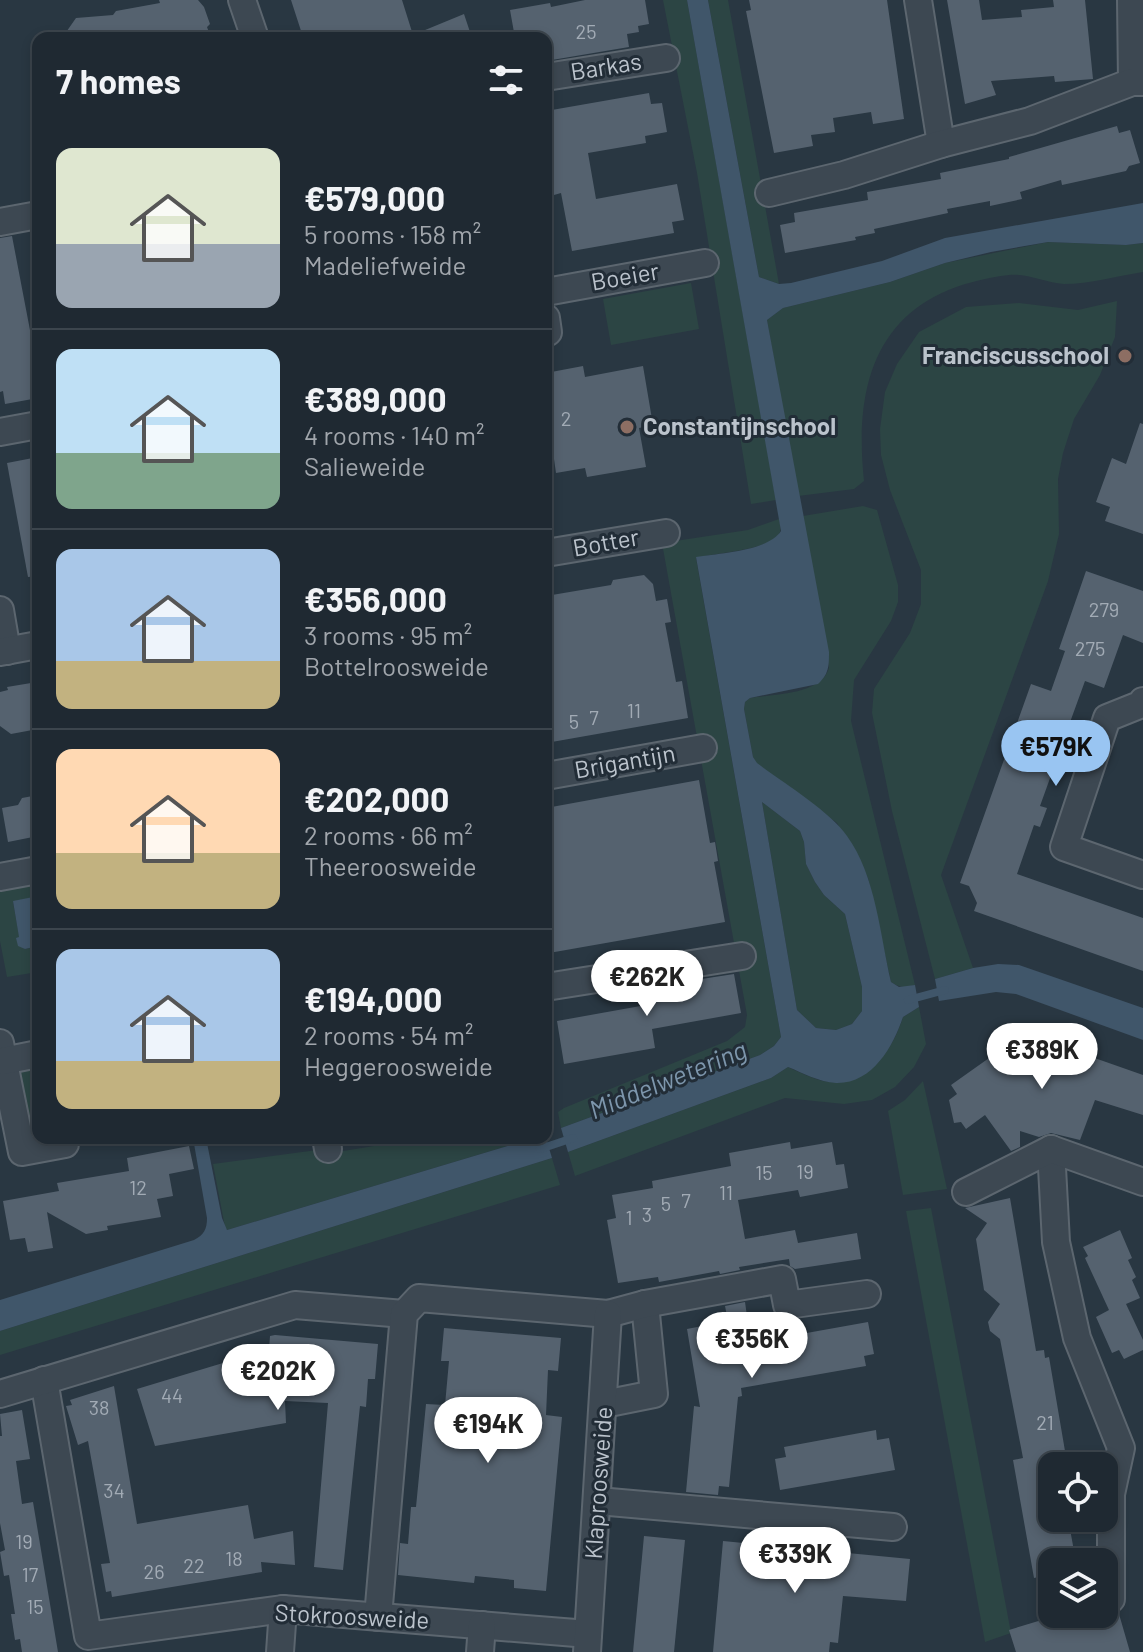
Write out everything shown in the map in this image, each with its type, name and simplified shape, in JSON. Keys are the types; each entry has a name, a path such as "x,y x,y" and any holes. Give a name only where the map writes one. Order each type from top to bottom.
{"street":[{"path":"242,0 253,32"},
{"path":"918,0 941,144"},
{"path":"769,193 844,175 941,144 1030,121 1137,82 1131,0"},
{"name":"Barkas","path":"552,76 666,58"},
{"path":"0,222 32,216"},
{"name":"Boeier","path":"552,291 705,263"},
{"path":"0,432 32,426"},
{"name":"Botter","path":"552,552 666,533"},
{"path":"0,610 4,652 32,646"},
{"path":"1143,701 1107,718 1064,847 1143,875"},
{"name":"Brigantijn","path":"552,775 703,748"},
{"path":"0,877 32,871"},
{"path":"552,986 742,956"},
{"path":"32,1054 2,1052 22,1152 65,1144"},
{"path":"966,1192 1051,1149 1143,1182"},
{"path":"1051,1149 1056,1242 1077,1338 1132,1448 1111,1494 1111,1548"},
{"path":"378,1617 404,1314 419,1298 608,1314 645,1304 782,1279 787,1305 867,1294"},
{"path":"604,1404 654,1394 645,1304"},
{"path":"0,1394 295,1305 404,1314"},
{"name":"Klaproosweide","path":"588,1643 608,1314"},
{"name":"Stokroosweide","path":"44,1380 88,1636 283,1609 482,1625 588,1643"},
{"path":"598,1501 893,1527"},
{"path":"280,1652 283,1609"},
{"path":"480,1652 482,1625"}],"green space":[{"path":"663,0 687,0 776,500 751,504 697,173"},
{"path":"708,0 728,0 779,284 759,277"},
{"path":"1048,242 1143,243 1143,272 1064,284 1009,275 967,283 933,297 906,317 886,341 872,370 864,403 864,481 854,489 798,496 767,320 783,308 890,282 945,263"},
{"path":"691,283 699,329 611,345 603,299"},
{"path":"1117,301 1115,337 1100,375 1074,419 1063,453 1058,479 1059,534 1048,581 941,875 973,968 935,979 892,811 872,713 874,689 910,633 921,604 921,570 890,490 881,455 880,429 885,392 897,364 919,332 966,307 1019,303 1078,310"},
{"path":"863,506 877,510 898,585 898,602 891,621 854,680 851,721 915,985 905,987 891,982 868,878 837,823 756,763 744,709 745,702 750,698 796,692 817,684 824,677 829,668 803,516"},
{"path":"779,519 780,532 767,543 696,558 781,1037 760,1055 561,1128 558,1112 564,1108 727,1041 745,1027 747,1015 662,543 748,530"},
{"path":"762,802 800,831 806,864 815,882 845,914 862,987 862,1011 852,1024 836,1030 816,1028 797,1010"},
{"path":"32,881 32,897 13,902 21,946 25,949 32,947 32,973 7,977 0,941 0,887"},
{"path":"919,1007 926,1044 914,1067 895,1087 872,1100 844,1104 785,1098 575,1176 568,1152 771,1078 788,1067 823,1081 852,1080 875,1066 892,1043 903,1017"},
{"path":"32,1067 32,1130 27,1127 16,1068"},
{"path":"923,1081 947,1189 903,1195 888,1111 905,1100"},
{"path":"387,1144 514,1144 227,1230 213,1164 317,1150 318,1155"},
{"path":"552,1158 560,1185 0,1355 0,1331"},
{"path":"931,1208 1011,1633 985,1642 906,1211"}],"water":[{"path":"687,0 708,0 759,277 779,284 791,283 882,261 945,238 1143,203 1143,243 1048,242 991,252 945,263 890,282 783,308 767,320 829,657 826,673 818,684 750,698 745,702 753,757 818,807 847,836 871,887 891,982 899,987 915,985 919,1007 903,1017 879,1062 849,1082 830,1082 788,1067 771,1078 568,1152 561,1128 760,1055 781,1037 696,557 755,547 775,538 781,531","holes":["762,802 800,831 806,864 815,882 845,914 862,987 862,1011 852,1024 836,1030 816,1028 797,1010"]},
{"path":"32,897 32,947 18,946 13,901"},
{"path":"998,964 1019,965 1143,1008 1143,1040 1016,994 996,992 939,1001 935,979"},
{"path":"194,1144 207,1144 227,1230 514,1144 548,1144 552,1158 0,1331 0,1300 194,1240 203,1234 207,1218"}],"building":[{"path":"159,0 198,0 210,24 207,27 209,32 66,32 76,18 113,15 116,11 160,3"},
{"path":"291,0 402,0 412,32 323,30 301,32"},
{"path":"585,0 645,0 649,24 638,26 639,32 627,34 629,47 552,60 552,32 514,32 510,10 550,3 551,7"},
{"path":"749,0 887,0 904,119 873,124 871,112 833,118 835,132 811,135 813,146 774,153 746,11 751,10"},
{"path":"947,0 979,0 982,20 1022,17 1021,10 1054,7 1053,0 1085,0 1093,79 1055,82 1054,76 991,81 996,95 965,104"},
{"path":"464,14 470,32 420,32"},
{"path":"649,93 651,104 662,103 667,132 645,136 646,143 588,153 596,199 677,184 684,220 672,222 674,233 572,251 561,193 554,195 552,183 552,110"},
{"path":"1117,126 1119,133 1130,130 1140,163 1129,166 1126,171 1062,185 1061,180 1020,192 1022,199 990,206 990,201 947,209 948,213 874,229 875,233 855,237 856,240 785,253 780,225 795,222 794,213 868,200 867,192 941,179 940,173 1009,159"},
{"path":"12,236 32,341 32,399 5,404 3,391 0,392 0,238"},
{"path":"583,366 585,377 643,366 653,425 639,428 646,467 587,477 585,468 556,473 552,460 552,372"},
{"path":"1140,423 1143,424 1143,534 1105,521 1110,507 1096,502 1112,458 1126,464"},
{"path":"32,458 32,577 28,577 7,463"},
{"path":"1086,571 1143,591 1143,643 1123,635 1104,688 1085,681 1069,725 1075,727 1068,746 1062,745 1040,806 1047,808 1040,827 1034,825 1017,874 1143,918 1143,971 974,911 977,903 969,886 960,883 1031,684 1051,691 1065,651 1059,649"},
{"path":"644,575 653,584 656,601 667,599 671,622 665,623 676,682 682,681 688,718 552,742 552,595 611,585 613,580"},
{"path":"31,683 32,730 11,734 0,726 0,692 8,690 7,687"},
{"path":"699,780 710,843 715,842 718,861 714,862 725,922 552,952 552,807"},
{"path":"32,796 32,837 8,842 2,808 18,805 22,798"},
{"path":"734,974 741,1013 652,1029 655,1048 564,1064 557,1021 646,1005 643,988"},
{"path":"1032,1036 1143,1075 1143,1115 1095,1100 1080,1140 1051,1133 1039,1137 1020,1131 1020,1147 1011,1151 985,1115 966,1129 961,1122 954,1123 949,1100 957,1094 951,1085 1006,1046 1010,1053"},
{"path":"790,1142 791,1149 832,1142 836,1165 844,1164 848,1188 800,1197 798,1190 738,1200 745,1239 795,1230 798,1243 857,1233 861,1259 795,1269 790,1266 789,1259 739,1267 740,1270 720,1274 719,1271 659,1282 658,1277 618,1283 607,1220 616,1218 612,1195 653,1188 652,1181 731,1166 729,1153"},
{"path":"189,1146 194,1169 169,1174 173,1196 157,1199 161,1217 107,1226 108,1230 86,1234 47,1212 53,1248 28,1252 25,1238 10,1240 3,1201 59,1191 57,1183 129,1171 127,1158"},
{"path":"1010,1198 1036,1351 1044,1350 1045,1358 1049,1357 1065,1451 1038,1452 1038,1532 1071,1532 1073,1548 1038,1548 1038,1577 1034,1578 1013,1460 1023,1458 1000,1339 990,1331 988,1322 1000,1304 984,1290 976,1239 987,1223 965,1208"},
{"path":"1120,1230 1132,1258 1128,1260 1136,1277 1132,1280 1140,1298 1126,1304 1143,1340 1143,1350 1124,1359 1119,1350 1112,1353 1096,1317 1109,1310 1083,1247"},
{"path":"745,1302 756,1342 868,1322 874,1354 864,1356 866,1366 741,1388 729,1487 719,1486 718,1495 686,1492 694,1406 700,1407 687,1329 728,1321 725,1306"},
{"path":"444,1328 561,1338 558,1371 548,1370 546,1415 562,1417 546,1591 514,1588 514,1580 475,1576 474,1583 398,1575 400,1543 408,1544 411,1507 416,1507 426,1404 445,1405 449,1361 441,1361"},
{"path":"270,1336 378,1344 375,1379 368,1379 366,1407 360,1406 343,1570 314,1567 328,1403 285,1401 286,1423 155,1446 137,1389 269,1349"},
{"path":"114,1386 137,1524 248,1505 254,1539 293,1531 295,1565 261,1562 262,1572 112,1597 111,1591 106,1592 101,1564 110,1563 88,1441 78,1445 66,1406 72,1405 70,1400"},
{"path":"22,1410 30,1459 16,1461 22,1504 33,1502 58,1652 22,1652 20,1639 15,1640 9,1575 4,1576 0,1552 5,1550 0,1523 0,1414"},
{"path":"876,1430 877,1440 889,1438 895,1470 780,1490 775,1459 786,1457 784,1447"},
{"path":"644,1536 685,1540 674,1652 633,1652"},
{"path":"723,1541 910,1559 906,1601 843,1596 838,1643 830,1642 829,1652 713,1652"},
{"path":"1119,1614 1130,1652 1016,1652 1009,1630 1038,1621 1038,1628 1118,1628"}],"waterway":[{"name":"Middelwetering","path":"908,1000 945,990"},
{"name":"Middelwetering","path":"540,1149 573,1138"}],"place":[{"name":"Franciscusschool","path":"1125,356"},
{"name":"Constantijnschool","path":"627,427"}]}
